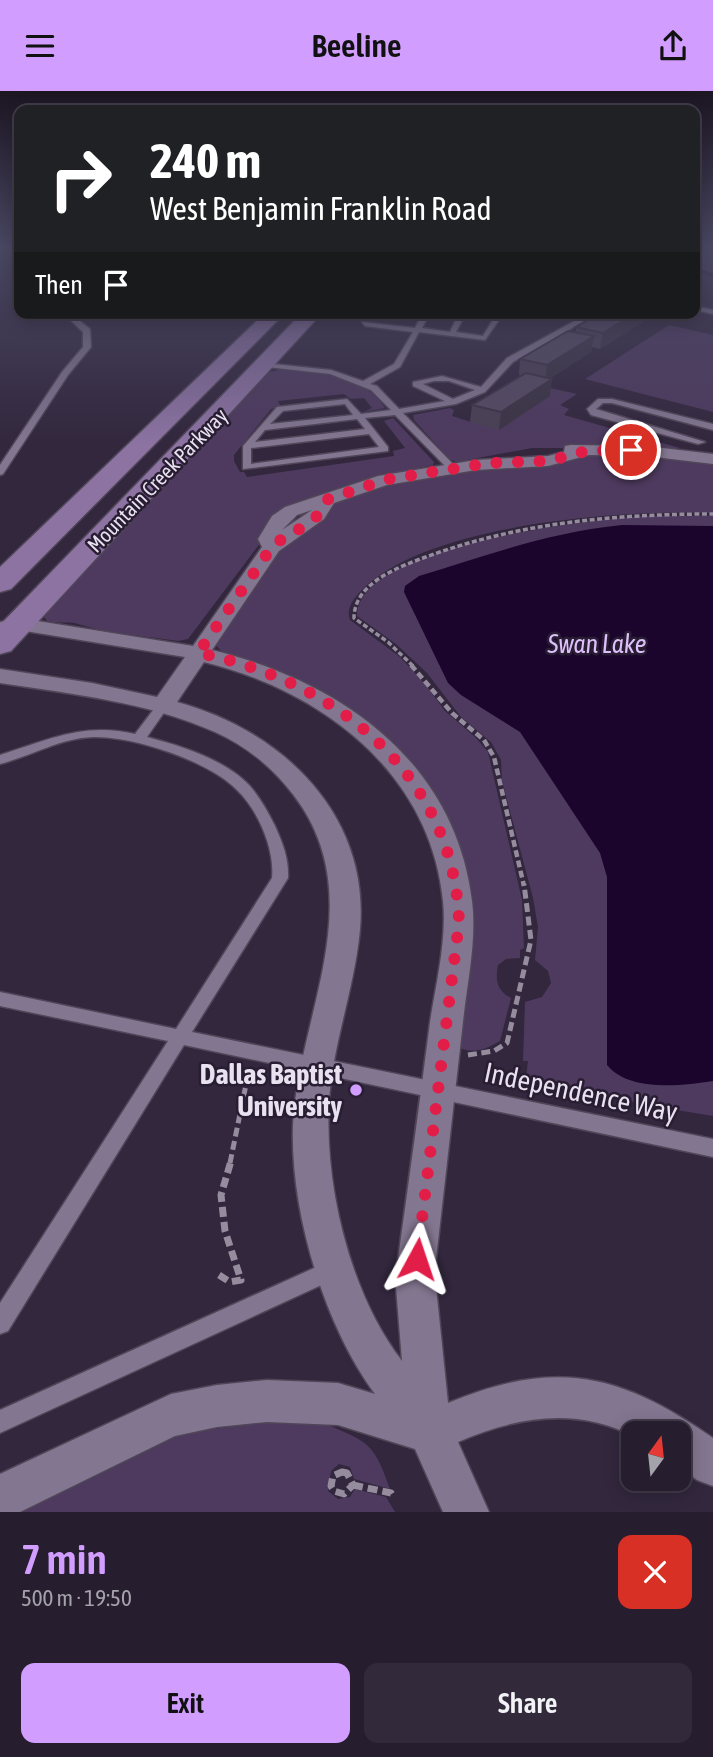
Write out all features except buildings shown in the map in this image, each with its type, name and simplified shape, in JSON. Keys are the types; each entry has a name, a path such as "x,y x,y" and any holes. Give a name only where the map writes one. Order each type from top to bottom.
{"main road":[{"name":"Mountain Creek Parkway","path":"0,583 270,319"},
{"name":"Mountain Creek Parkway","path":"6,632 267,365 308,319"}],"street":[{"path":"164,704 272,547 286,535 308,524 325,506 326,500 384,480 476,465 539,462 586,451 695,449 713,459"},
{"path":"6,632 198,653 262,671 325,701 383,746 423,797 450,857 458,899 458,942 421,1220 416,1287 429,1432"},
{"path":"0,676 164,704 223,726 269,753 297,779 329,830 341,862 346,909 338,964 311,1089 313,1158 335,1268 352,1316 369,1350 429,1432 466,1512"},
{"path":"0,1499 171,1415 217,1406 267,1401 338,1403 429,1432 486,1408 538,1396 567,1396 597,1401 646,1421"},
{"path":"691,1448 713,1464"}],"lane":[{"path":"0,472 65,374 87,347 88,331 73,319"},
{"path":"366,383 397,365 424,319"},
{"path":"452,334 460,319"},
{"path":"365,324 485,338 497,319"},
{"path":"262,428 396,412 453,402 482,390 510,360 584,319"},
{"path":"267,365 323,370 374,387 453,468"},
{"path":"453,402 416,384 436,377 451,379 482,390"},
{"path":"347,401 360,416 385,449 246,467 247,446 275,412 285,408 347,401"},
{"path":"601,401 612,401 713,430 695,449 594,413 591,409 601,401"},
{"path":"247,446 372,431"},
{"path":"138,740 164,704"},
{"path":"0,760 93,733 138,740 206,762 242,786 264,819 281,861 280,878 0,1323"},
{"name":"Independence Way","path":"0,999 713,1148"},
{"path":"0,1422 335,1268"}],"path":[{"path":"443,1052 475,1056 494,1051 507,1043 531,940 528,902 494,757 489,748 484,740 452,713 426,679 388,642 354,618 353,610 358,600 391,571 477,538 532,526 598,518 713,514"},
{"path":"219,1275 230,1282 241,1280 225,1231 221,1195 236,1143 249,1070"},
{"path":"353,1485 391,1493 394,1498"}],"shaded area":[{"path":"669,325 713,335 713,412 585,379"},
{"path":"285,369 327,374 354,382 377,397 385,408 363,412 372,408 364,398 351,399 344,394 278,401 281,407 271,409 234,455 240,472 244,472 247,477 394,456 393,451 405,448 384,421 393,418 434,462 433,465 369,479 321,496 264,538 188,639 178,641 113,632 75,623 47,621 43,615 149,492 268,372"},
{"path":"515,380 577,394 560,405 569,409 564,415 680,448 532,448 456,462 449,459 414,420 413,415 450,408 454,410 452,416 471,422"},
{"path":"621,453 713,463 713,513 630,514 581,518 480,535 434,548 395,566 364,588 350,606 350,620 400,657 445,711 488,752 522,900 524,948 520,950 520,958 506,959 498,965 498,985 511,998 500,1041 478,1050 461,1049 455,1046 469,916 433,796 402,753 348,706 297,678 221,651 214,643 280,546 334,503 394,482 576,455"},
{"name":"Swan Lake","path":"647,516 713,516 713,1116 652,1106 526,1078 528,1061 523,1061 525,1002 542,997 551,983 548,971 535,960 538,927 502,781 501,760 491,742 461,717 427,673 396,644 357,616 367,591 395,571 435,554 482,540 532,530"},
{"path":"319,1421 365,1444 378,1460 390,1489 354,1479 350,1467 339,1464 331,1471 328,1491 338,1499 350,1497 355,1489 386,1497 395,1512 3,1512 81,1468 134,1447 212,1429"}],"water":[{"name":"Swan Lake","path":"622,525 713,526 713,1081 671,1085 642,1083 628,1080 607,1065 607,877 600,853 520,732 461,695 448,683 404,592 405,586 419,576 494,552 570,533"}],"place":[{"name":"Dallas Baptist University","path":"356,1090"}],"route":[{"path":"417,1259 458,942 456,880 441,832 417,787 401,766 383,746 342,712 304,689 262,671 198,653 272,547 286,535 308,524 325,506 326,500 369,484 426,473 490,463 548,461 586,451 631,450"}]}
